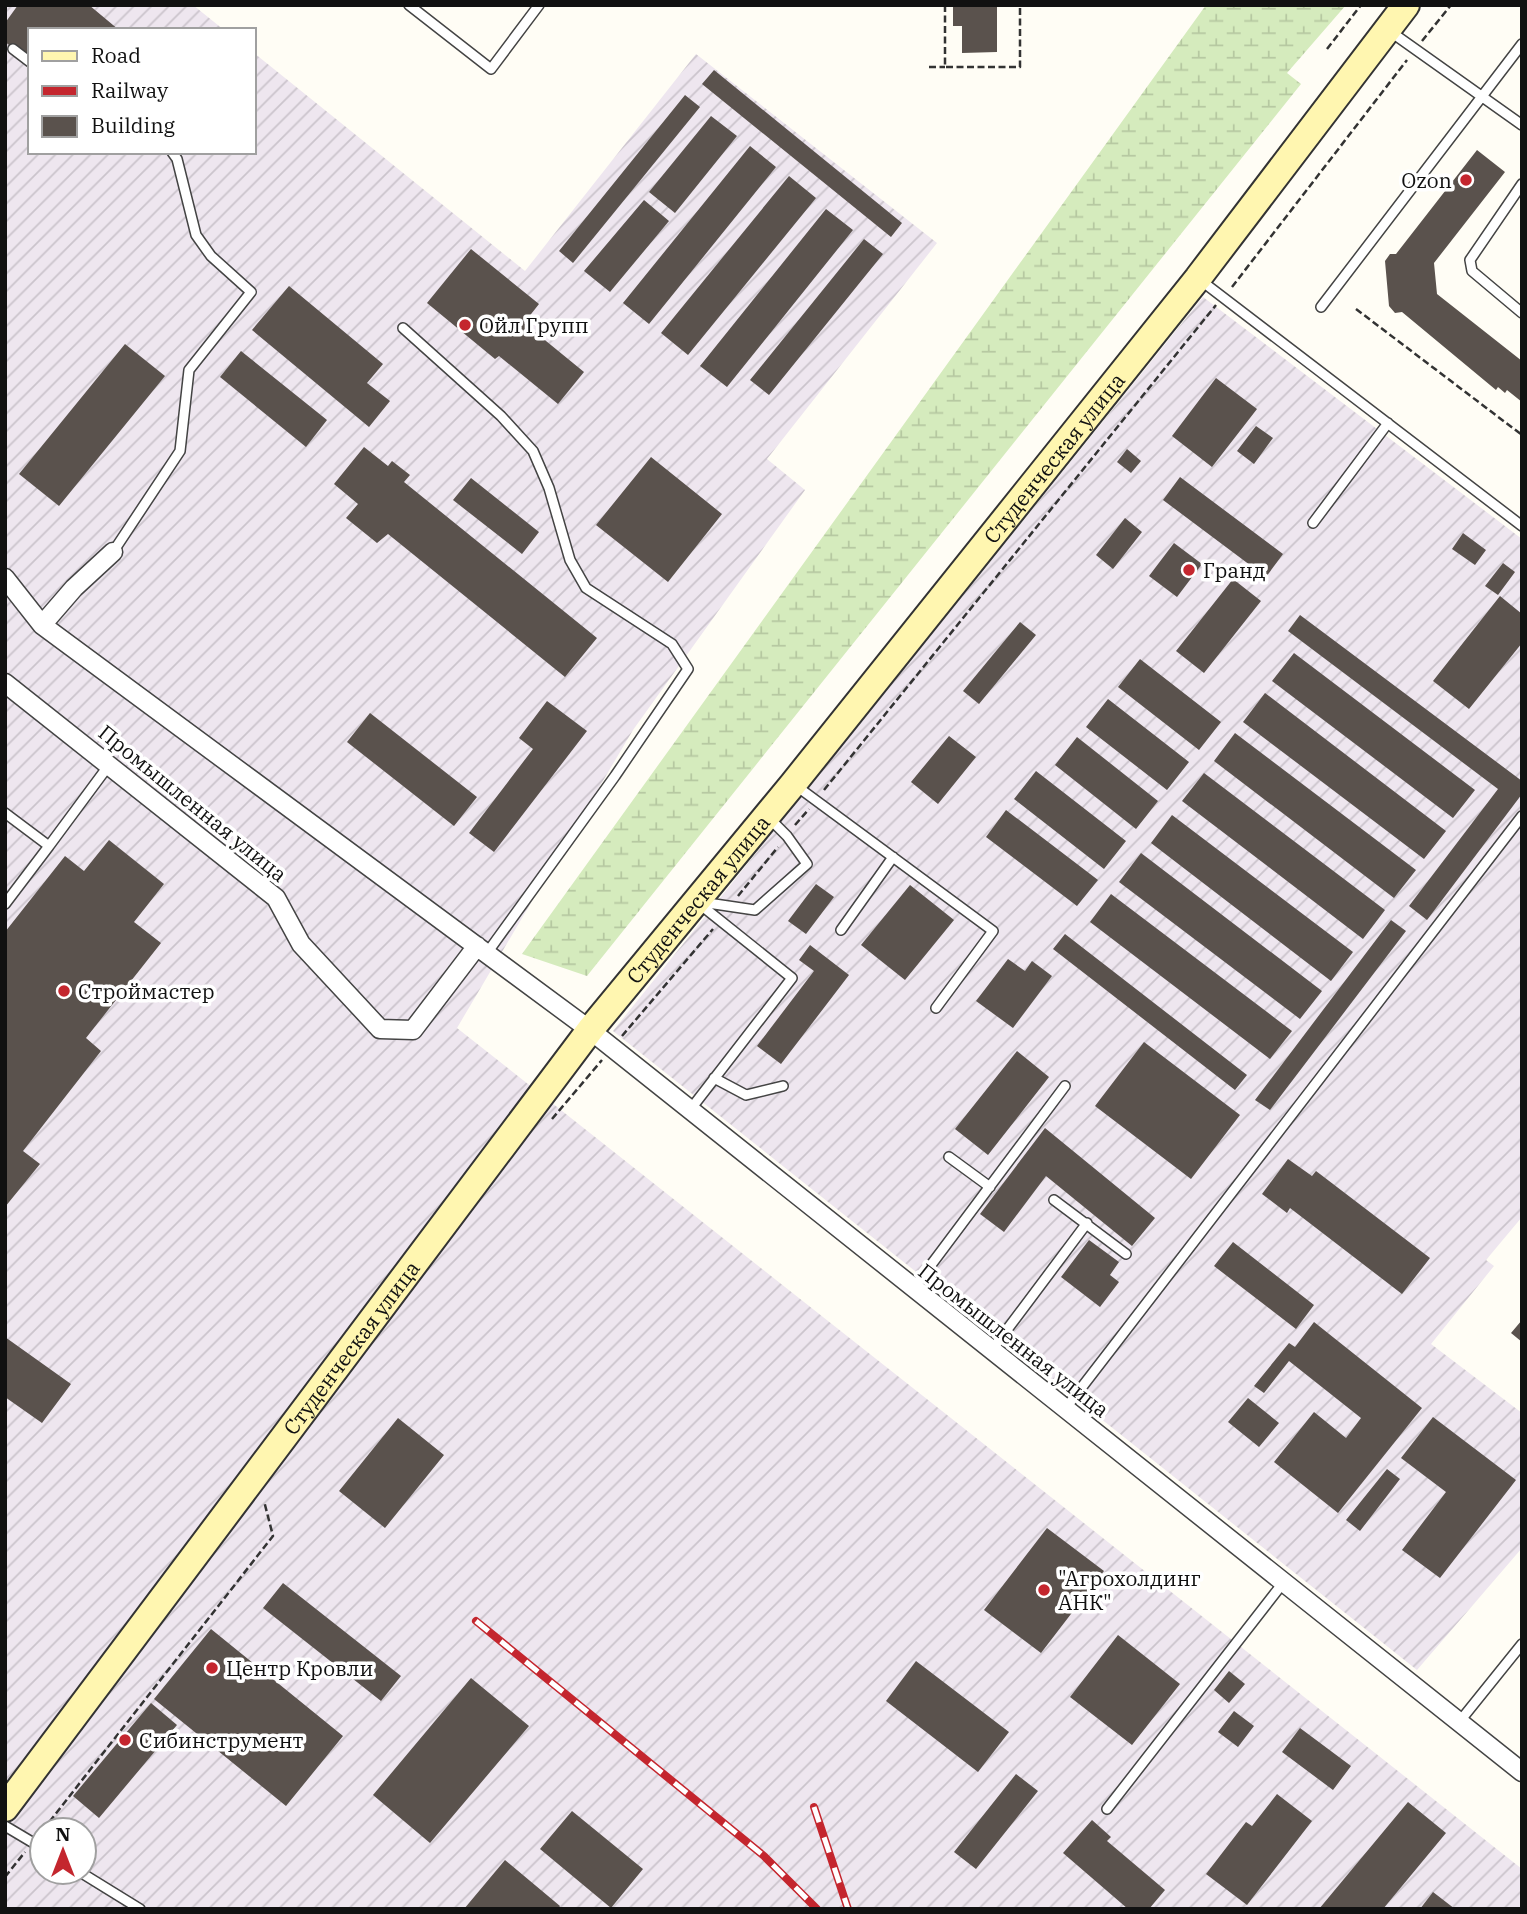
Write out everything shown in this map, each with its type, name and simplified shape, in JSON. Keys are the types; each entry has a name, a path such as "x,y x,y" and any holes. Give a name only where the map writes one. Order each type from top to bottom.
{"main road":[{"name":"Студенческая улица","path":"5,1808 590,1030 793,784 1198,278 1406,5"}],"street":[{"path":"42,625 74,588 113,552"},
{"name":"Промышленная улица","path":"5,578 42,625 590,1030 1522,1772"},
{"name":"Промышленная улица","path":"5,683 276,898 301,944 380,1029 413,1030 483,949"}],"lane":[{"path":"409,5 491,69 538,5"},
{"path":"1386,29 1482,94 1522,125"},
{"path":"1321,307 1522,44"},
{"path":"13,49 28,60"},
{"path":"113,552 180,451 188,370 251,292 211,256 196,235 173,154"},
{"path":"1522,184 1470,260 1472,271 1522,313"},
{"path":"1198,278 1522,526"},
{"path":"403,328 501,416 533,451 549,488 570,560 586,588 672,643 688,669 615,776 483,949"},
{"path":"1313,523 1388,424"},
{"path":"5,904 109,765"},
{"path":"793,784 993,931 936,1008"},
{"path":"5,813 50,846"},
{"path":"696,901 755,910 807,864 787,836 766,816"},
{"path":"1065,1409 1522,816"},
{"path":"841,930 893,857"},
{"path":"690,1110 792,978 696,901"},
{"path":"714,1079 746,1095 783,1086"},
{"path":"913,1289 1065,1086"},
{"path":"949,1157 990,1187"},
{"path":"1054,1200 1126,1254"},
{"path":"991,1351 1087,1223"},
{"path":"1107,1809 1283,1583"},
{"path":"1460,1721 1522,1644"},
{"path":"5,1826 28,1840"},
{"path":"98,1883 140,1909"}],"path":[{"path":"945,5 945,67"},
{"path":"929,67 1022,67 1020,5"},
{"path":"1326,48 1361,5"},
{"path":"1356,309 1522,435"},
{"path":"5,1877 28,1849"}],"shaded area":[{"path":"5,5 193,5 222,28 28,28 28,154 256,154 256,55 525,271 696,54 937,243 767,459 805,490 633,730 457,1028 1522,1869 1522,1909 5,1909"},
{"path":"1203,297 1522,539 1522,1217 1486,1260 1494,1266 1431,1344 1522,1413 1522,1548 1417,1670 613,1031"}],"green space":[{"path":"1206,5 1346,5 1287,73 1301,84 587,976 522,954"}],"building":[{"path":"18,5 89,5 117,28 28,28 28,59 5,42 5,23"},
{"path":"953,5 997,5 997,52 962,53 962,26 953,26"},
{"path":"714,70 902,223 891,237 702,84"},
{"path":"685,95 700,107 573,263 559,251"},
{"path":"711,116 737,136 675,213 649,192"},
{"path":"750,146 776,167 649,324 623,303"},
{"path":"1477,150 1505,172 1434,263 1437,294 1522,361 1522,402 1507,390 1505,393 1498,387 1496,390 1402,312 1395,313 1389,306 1385,261 1390,254 1396,254"},
{"path":"789,176 816,198 688,355 661,333"},
{"path":"644,200 669,221 610,292 584,271"},
{"path":"826,209 853,230 727,387 700,366"},
{"path":"864,239 883,254 769,395 750,380"},
{"path":"471,249 539,304 524,323 584,372 558,404 499,356 495,359 427,303"},
{"path":"289,286 383,364 367,383 390,401 369,427 252,330"},
{"path":"125,344 165,376 59,506 19,474"},
{"path":"241,351 327,420 306,447 220,377"},
{"path":"1216,378 1257,409 1212,467 1172,436"},
{"path":"1256,426 1273,438 1254,464 1237,451"},
{"path":"364,447 388,466 392,461 410,475 404,482 597,638 565,677 388,534 377,543 346,518 358,504 334,484"},
{"path":"1127,449 1141,461 1131,473 1117,462"},
{"path":"651,457 722,514 668,582 596,525"},
{"path":"1180,477 1283,554 1266,577 1163,500"},
{"path":"471,478 539,532 522,554 453,500"},
{"path":"1125,518 1142,532 1113,569 1096,555"},
{"path":"1463,533 1486,550 1475,565 1452,549"},
{"path":"1174,543 1202,564 1177,597 1149,576"},
{"path":"1503,563 1515,572 1498,595 1485,586"},
{"path":"1233,579 1261,601 1204,673 1176,651"},
{"path":"1500,596 1522,614 1522,643 1469,709 1433,681"},
{"path":"1300,615 1522,781 1522,794 1427,920 1409,906 1498,789 1288,631"},
{"path":"1020,622 1036,635 979,704 963,691"},
{"path":"1294,653 1475,790 1453,818 1272,681"},
{"path":"1140,659 1221,722 1199,750 1118,687"},
{"path":"1265,693 1446,831 1424,859 1243,722"},
{"path":"1108,699 1189,762 1167,790 1086,727"},
{"path":"547,701 587,731 494,852 469,833 533,749 519,738"},
{"path":"370,713 477,797 454,826 347,742"},
{"path":"1235,733 1416,870 1394,898 1214,761"},
{"path":"949,736 976,757 938,804 911,782"},
{"path":"1077,737 1158,801 1136,829 1055,765"},
{"path":"1036,771 1126,841 1104,869 1014,799"},
{"path":"1204,773 1385,910 1363,939 1182,801"},
{"path":"1006,810 1098,880 1077,906 986,837"},
{"path":"1172,815 1353,952 1331,981 1151,843"},
{"name":"Строймастер","path":"109,840 164,884 134,922 161,943 86,1038 101,1051 23,1151 40,1164 5,1207 5,932 65,856 84,871"},
{"path":"1141,853 1322,991 1300,1019 1119,882"},
{"path":"816,884 834,897 806,934 788,921"},
{"path":"910,885 954,920 905,980 861,945"},
{"path":"1111,894 1292,1031 1270,1059 1090,922"},
{"path":"1391,920 1406,931 1270,1110 1255,1100"},
{"path":"1065,934 1247,1075 1235,1090 1053,949"},
{"path":"810,945 849,975 781,1064 757,1046 814,971 799,960"},
{"path":"1008,959 1025,971 1032,961 1052,976 1013,1028 976,1001"},
{"path":"1144,1042 1240,1115 1191,1179 1095,1106"},
{"path":"1017,1051 1049,1077 988,1155 955,1129"},
{"path":"1045,1128 1155,1218 1132,1246 1046,1176 1004,1232 980,1214"},
{"path":"1288,1159 1312,1176 1316,1171 1430,1258 1402,1294 1290,1208 1287,1213 1262,1194"},
{"path":"1089,1240 1119,1262 1110,1275 1119,1282 1100,1307 1061,1277"},
{"path":"1233,1242 1314,1305 1296,1329 1214,1266"},
{"path":"1522,1320 1522,1342 1511,1333"},
{"path":"1314,1322 1422,1408 1338,1513 1274,1462 1314,1412 1346,1438 1361,1418 1289,1361 1264,1393 1254,1386 1289,1343 1295,1347"},
{"path":"5,1337 71,1384 42,1423 5,1397"},
{"path":"1248,1398 1279,1423 1259,1447 1228,1422"},
{"path":"1433,1417 1516,1480 1440,1578 1402,1550 1446,1492 1401,1458"},
{"path":"398,1418 444,1455 385,1528 339,1491"},
{"path":"1387,1469 1400,1479 1360,1531 1346,1520"},
{"name":"\"Агрохолдинг АНК\"","path":"1047,1528 1104,1571 1041,1653 984,1610"},
{"path":"283,1583 401,1676 381,1701 263,1608"},
{"path":"211,1629 343,1736 286,1806 154,1699"},
{"path":"1118,1635 1180,1684 1132,1745 1070,1697"},
{"path":"916,1661 1009,1732 978,1772 886,1701"},
{"path":"1229,1671 1245,1684 1229,1703 1214,1690"},
{"path":"471,1678 529,1726 430,1843 373,1795"},
{"path":"151,1703 177,1725 99,1818 73,1796"},
{"path":"1234,1711 1254,1726 1238,1747 1218,1732"},
{"path":"1300,1728 1351,1766 1333,1790 1282,1752"},
{"path":"1016,1774 1038,1791 976,1869 954,1852"},
{"path":"1277,1794 1312,1821 1247,1905 1206,1874 1246,1822 1252,1826"},
{"path":"1408,1802 1446,1833 1383,1909 1319,1909"},
{"path":"572,1811 643,1869 611,1908 540,1849"},
{"path":"1092,1820 1111,1837 1107,1841 1165,1890 1149,1909 1128,1909 1063,1853"},
{"path":"505,1860 560,1906 558,1909 464,1909"},
{"path":"1433,1892 1455,1909 1420,1909"}],"railway":[{"path":"476,1621 764,1856 817,1909"},
{"path":"814,1807 848,1909"}],"place":[{"name":"Ozon","path":"1466,180"},
{"name":"Ойл Групп","path":"465,325"},
{"name":"Гранд","path":"1189,570"},
{"name":"Строймастер","path":"64,991"},
{"name":"\"Агрохолдинг АНК\"","path":"1044,1590"},
{"name":"Центр Кровли","path":"212,1668"},
{"name":"Сибинструмент","path":"125,1740"}]}
